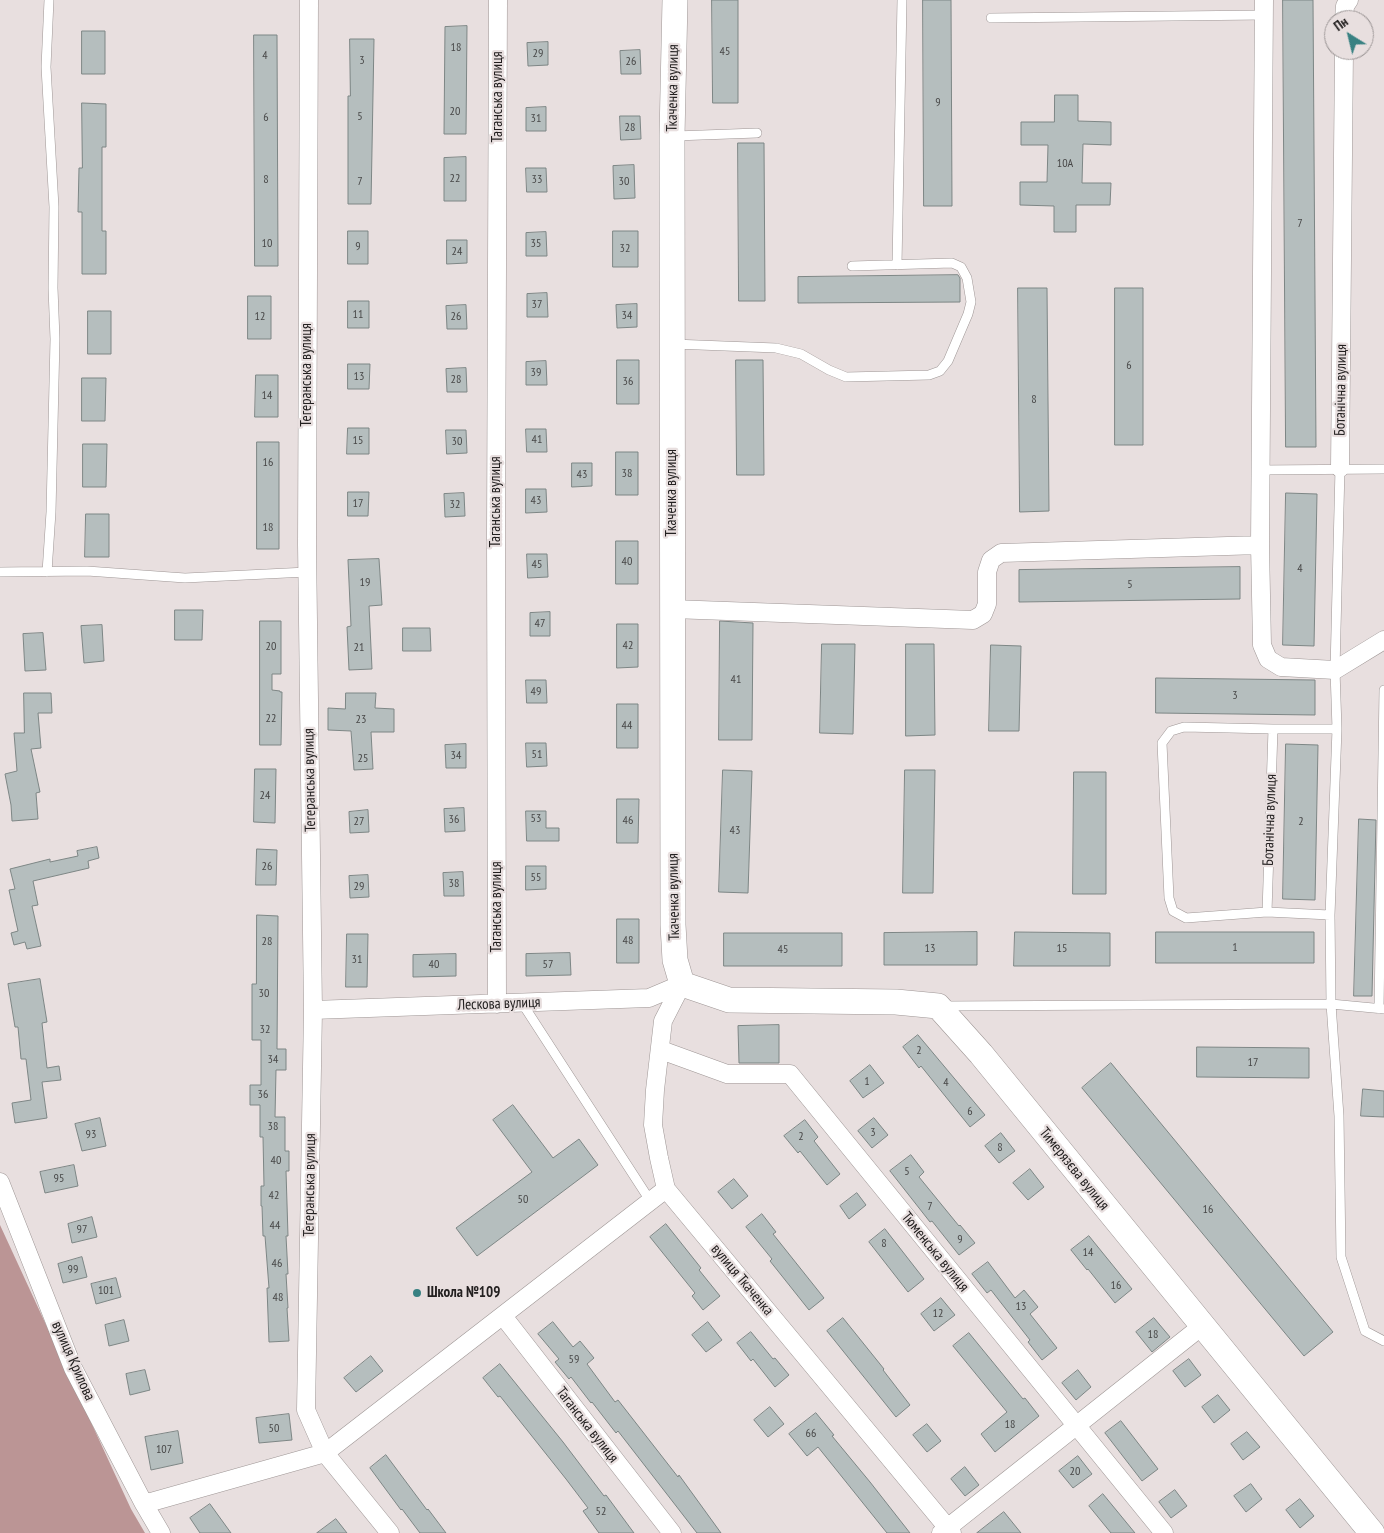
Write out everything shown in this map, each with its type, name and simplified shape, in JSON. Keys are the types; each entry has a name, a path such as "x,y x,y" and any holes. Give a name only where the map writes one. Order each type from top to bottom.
{"street":[{"name":"Тегеранська вулиця","path":"309,0 307,572 313,1010 306,1410 325,1453 390,1533"},
{"name":"Таганська вулиця","path":"497,1004 498,0"},
{"name":"Ткаченка вулиця","path":"675,0 672,136 673,925 675,960 682,984"},
{"path":"1264,7 1260,470 1262,645 1268,659 1281,667 1335,670 1384,640"},
{"name":"Ботанічна вулиця","path":"1340,468 1344,60"},
{"path":"672,609 973,620 983,614 988,604 987,572 991,560 1001,553 1260,545"},
{"name":"Лескова вулиця","path":"313,1010 649,998 682,984"},
{"path":"682,984 729,1000 896,1002 938,1006"},
{"name":"вулиця Ткаченка","path":"682,984 663,1021 655,1090 654,1125 666,1189 947,1531"},
{"name":"Тимерязєва вулиця","path":"938,1006 981,1054 1372,1533"},
{"name":"Тюменська вулиця","path":"661,1050 727,1074 790,1074 1164,1533"},
{"name":"вулиця Крилова","path":"0,1182 73,1368 161,1533"},
{"path":"144,1504 325,1453 666,1189"},
{"name":"Таганська вулиця","path":"503,1316 672,1533"},
{"path":"947,1531 1076,1425 1202,1326"}],"lane":[{"path":"47,572 51,512 55,339 53,288 54,207 46,67 49,0"},
{"path":"897,265 902,0"},
{"path":"990,18 1264,7"},
{"path":"672,136 758,132"},
{"path":"672,344 776,348 802,354 829,370 846,377 929,375 940,371 948,361 968,314 971,302 967,278 961,267 952,263 852,266"},
{"name":"Ботанічна вулиця","path":"1340,468 1335,670 1337,729 1330,915 1331,1004 1339,1116 1341,1257 1365,1331 1384,1341"},
{"path":"1260,470 1384,469"},
{"path":"0,572 87,571 185,578 307,572"},
{"path":"938,1006 1331,1004 1382,1009 1384,690"},
{"path":"1330,915 1267,912 1186,918 1173,911 1169,898 1162,743 1171,731 1184,726 1337,729"},
{"name":"Ботанічна вулиця","path":"1267,912 1273,729"},
{"path":"522,1003 651,1202"}],"shaded area":[{"path":"0,1225 131,1509 145,1533 0,1533"}],"building":[{"path":"712,0 738,0 738,103 713,103"},
{"path":"923,0 951,0 952,206 924,206"},
{"path":"1283,0 1313,0 1316,447 1286,447"},
{"path":"467,26 466,134 444,134 445,27"},
{"path":"82,31 105,31 105,74 82,74"},
{"path":"254,35 277,35 278,266 255,266"},
{"path":"350,39 374,39 371,204 348,204"},
{"path":"548,42 548,65 528,66 527,43"},
{"path":"640,50 641,74 621,74 620,51"},
{"path":"1055,95 1078,95 1078,121 1111,122 1111,145 1083,144 1082,183 1111,183 1110,205 1076,205 1076,232 1054,232 1054,206 1020,205 1020,182 1047,182 1048,145 1021,145 1021,122 1054,122"},
{"path":"82,103 106,104 106,147 102,147 102,231 106,231 106,274 82,274 82,212 78,212 79,168 82,168"},
{"path":"546,107 546,131 526,131 526,108"},
{"path":"620,116 640,116 641,139 621,140"},
{"path":"738,143 764,143 765,301 739,301"},
{"path":"466,157 466,201 444,201 444,158"},
{"path":"634,165 635,198 614,199 613,166"},
{"path":"526,168 546,168 547,192 527,192"},
{"path":"348,231 368,231 368,264 348,264"},
{"path":"613,231 638,231 638,267 613,267"},
{"path":"546,232 547,256 526,256 526,233"},
{"path":"447,240 467,240 467,263 447,264"},
{"path":"958,275 960,278 960,302 798,303 798,277"},
{"path":"1018,288 1047,288 1049,511 1020,512"},
{"path":"1115,288 1143,288 1143,445 1115,445"},
{"path":"547,293 548,317 527,317 527,294"},
{"path":"248,296 271,296 271,339 248,339"},
{"path":"348,301 369,301 369,328 348,328"},
{"path":"637,304 637,327 617,328 616,305"},
{"path":"466,305 467,329 447,329 446,306"},
{"path":"88,311 111,311 111,354 88,354"},
{"path":"617,360 639,360 639,404 617,404"},
{"path":"736,360 763,360 764,475 737,475"},
{"path":"546,361 547,385 526,385 526,362"},
{"path":"348,364 370,364 369,389 348,389"},
{"path":"466,368 467,392 447,392 446,369"},
{"path":"256,375 278,375 278,417 255,417"},
{"path":"82,378 106,378 105,421 82,421"},
{"path":"348,428 369,428 369,454 347,454"},
{"path":"526,429 546,429 547,452 527,452"},
{"path":"446,430 466,430 467,453 447,454"},
{"path":"257,442 279,442 279,549 257,549"},
{"path":"83,444 107,444 106,487 83,487"},
{"path":"616,452 638,452 638,495 616,495"},
{"path":"572,463 592,463 592,486 572,487"},
{"path":"526,489 546,489 547,512 526,513"},
{"path":"348,492 369,492 368,516 348,516"},
{"path":"464,493 465,516 445,517 444,494"},
{"path":"1286,493 1317,494 1314,646 1283,645"},
{"path":"86,514 109,514 109,557 85,557"},
{"path":"616,541 638,541 638,584 616,584"},
{"path":"527,554 547,554 548,577 528,578"},
{"path":"379,559 382,605 369,606 372,669 349,670 347,627 351,626 348,560"},
{"path":"1240,567 1240,599 1019,602 1019,570"},
{"path":"175,610 203,610 202,640 175,640"},
{"path":"550,612 550,636 530,636 530,613"},
{"path":"260,621 281,621 281,674 272,674 272,690 282,692 281,745 260,745"},
{"path":"720,621 753,623 752,740 719,740"},
{"path":"617,624 638,624 638,667 617,668"},
{"path":"102,625 104,661 84,663 81,626"},
{"path":"403,628 430,628 431,651 403,651"},
{"path":"43,633 46,670 25,671 23,634"},
{"path":"822,644 855,644 853,734 820,733"},
{"path":"906,644 934,644 935,735 906,736"},
{"path":"991,645 1021,646 1019,731 989,731"},
{"path":"1156,678 1315,680 1315,715 1156,713"},
{"path":"526,680 546,680 547,703 527,703"},
{"path":"24,693 51,693 52,713 38,713 41,748 31,749 40,792 36,793 38,819 12,821 5,774 17,771 14,733 24,733"},
{"path":"346,693 376,693 375,708 394,709 394,732 371,732 373,769 354,770 351,731 328,730 328,708 345,709"},
{"path":"617,704 638,704 638,748 617,748"},
{"path":"526,743 546,743 547,766 527,767"},
{"path":"466,744 466,768 446,768 445,745"},
{"path":"1286,744 1318,745 1315,900 1283,899"},
{"path":"255,769 276,769 275,823 254,822"},
{"path":"723,770 752,771 748,893 719,892"},
{"path":"905,770 935,770 933,893 903,893"},
{"path":"1074,772 1106,772 1106,894 1073,894"},
{"path":"617,799 639,799 638,843 617,843"},
{"path":"464,808 465,831 445,832 444,809"},
{"path":"368,810 369,832 350,833 349,812"},
{"path":"526,811 546,811 546,828 559,828 559,841 527,841"},
{"path":"1359,819 1376,820 1372,996 1354,996"},
{"path":"97,847 99,858 88,861 89,868 33,881 38,905 32,906 41,946 27,949 25,942 14,945 11,933 18,931 9,890 15,889 10,869 50,859 50,862 78,856 77,851"},
{"path":"257,849 277,850 276,885 256,885"},
{"path":"526,866 546,866 546,889 526,890"},
{"path":"463,872 464,896 444,896 443,873"},
{"path":"368,875 369,897 350,898 349,876"},
{"path":"257,915 278,916 277,1049 286,1049 286,1070 276,1070 275,1117 285,1117 285,1151 289,1151 289,1171 286,1171 288,1274 286,1274 289,1341 269,1342 267,1288 269,1288 261,1206 261,1186 264,1186 263,1137 260,1137 260,1105 250,1105 250,1085 261,1085 261,1040 252,1040 252,984 256,984"},
{"path":"617,919 639,919 639,963 617,963"},
{"path":"977,932 977,965 884,965 884,933"},
{"path":"1015,932 1110,933 1110,966 1014,966"},
{"path":"1156,932 1314,932 1314,963 1156,963"},
{"path":"724,933 842,933 842,966 724,966"},
{"path":"347,934 368,934 367,987 346,987"},
{"path":"570,953 571,975 526,976 526,954"},
{"path":"456,954 456,976 413,977 413,955"},
{"path":"40,979 47,1022 42,1023 47,1068 59,1066 61,1080 42,1082 47,1118 15,1123 12,1103 31,1100 26,1059 21,1059 18,1027 15,1027 8,984"},
{"path":"779,1025 779,1063 739,1063 738,1026"},
{"path":"918,1035 985,1115 970,1127 921,1066 919,1068 903,1047"},
{"path":"1197,1047 1309,1048 1309,1078 1197,1077"},
{"path":"1111,1063 1333,1332 1304,1356 1082,1088"},
{"path":"870,1065 884,1083 863,1098 850,1081"},
{"path":"1363,1089 1384,1091 1384,1117 1361,1116"},
{"path":"513,1105 553,1158 579,1139 598,1165 477,1256 456,1228 532,1172 493,1120"},
{"path":"100,1118 106,1146 82,1151 75,1124"},
{"path":"874,1118 888,1135 872,1148 858,1131"},
{"path":"805,1120 818,1137 814,1141 840,1174 827,1185 800,1151 798,1153 784,1136"},
{"path":"1001,1133 1015,1151 999,1163 985,1146"},
{"path":"911,1155 924,1172 919,1177 975,1243 959,1255 890,1171"},
{"path":"74,1165 78,1186 45,1193 40,1172"},
{"path":"1030,1169 1044,1187 1028,1200 1013,1183"},
{"path":"734,1179 748,1196 732,1209 718,1192"},
{"path":"857,1193 866,1205 849,1219 840,1206"},
{"path":"762,1214 776,1232 773,1234 824,1298 809,1310 746,1227"},
{"path":"92,1217 97,1237 72,1243 68,1224"},
{"path":"666,1224 701,1268 699,1270 720,1296 703,1310 692,1296 695,1293 650,1237"},
{"path":"885,1229 924,1279 908,1292 869,1242"},
{"path":"1089,1236 1132,1289 1115,1303 1071,1250"},
{"path":"82,1257 87,1277 63,1283 58,1264"},
{"path":"988,1262 1015,1298 1024,1290 1038,1307 1030,1314 1057,1348 1042,1360 1028,1342 1030,1340 991,1290 987,1293 972,1274"},
{"path":"116,1278 121,1297 96,1304 91,1284"},
{"path":"941,1298 955,1315 934,1331 921,1314"},
{"path":"843,1318 910,1405 896,1417 827,1331"},
{"path":"1154,1318 1170,1337 1152,1352 1136,1332"},
{"path":"124,1320 129,1341 109,1346 105,1325"},
{"path":"553,1322 573,1347 580,1341 594,1358 587,1364 615,1402 618,1400 678,1477 679,1475 721,1533 697,1533 618,1431 616,1433 571,1377 569,1379 555,1362 559,1359 538,1334"},
{"path":"708,1322 722,1340 706,1352 692,1335"},
{"path":"751,1332 789,1375 775,1387 753,1359 751,1361 737,1343"},
{"path":"969,1333 1039,1416 995,1452 981,1434 1007,1412 953,1346"},
{"path":"371,1356 383,1371 356,1392 344,1378"},
{"path":"1189,1359 1201,1375 1185,1387 1173,1371"},
{"path":"500,1364 604,1496 606,1495 634,1533 599,1533 583,1511 588,1508 500,1396 498,1397 483,1378"},
{"path":"145,1370 150,1390 130,1395 126,1374"},
{"path":"1078,1370 1091,1387 1076,1400 1062,1383"},
{"path":"1218,1395 1230,1410 1214,1423 1202,1407"},
{"path":"770,1407 784,1424 768,1437 754,1420"},
{"path":"816,1413 834,1435 832,1436 910,1533 887,1533 818,1447 807,1456 789,1434"},
{"path":"289,1414 292,1440 259,1443 256,1418"},
{"path":"1121,1421 1158,1469 1142,1481 1105,1433"},
{"path":"927,1424 941,1441 927,1452 913,1435"},
{"path":"178,1431 183,1463 151,1470 145,1437"},
{"path":"1247,1432 1260,1447 1243,1460 1231,1444"},
{"path":"386,1455 446,1533 420,1533 401,1510 370,1468"},
{"path":"1078,1456 1092,1474 1073,1488 1059,1471"},
{"path":"965,1467 979,1485 965,1496 951,1479"},
{"path":"1251,1484 1262,1499 1246,1512 1234,1496"},
{"path":"1175,1490 1187,1506 1171,1518 1159,1502"},
{"path":"1103,1494 1135,1533 1111,1533 1089,1506"},
{"path":"1300,1499 1314,1516 1300,1528 1286,1510"},
{"path":"210,1504 231,1533 200,1533 190,1518"},
{"path":"1004,1512 1021,1533 977,1533"},
{"path":"336,1519 347,1533 317,1533"}],"place":[{"name":"Школа №109","path":"417,1293"}]}
